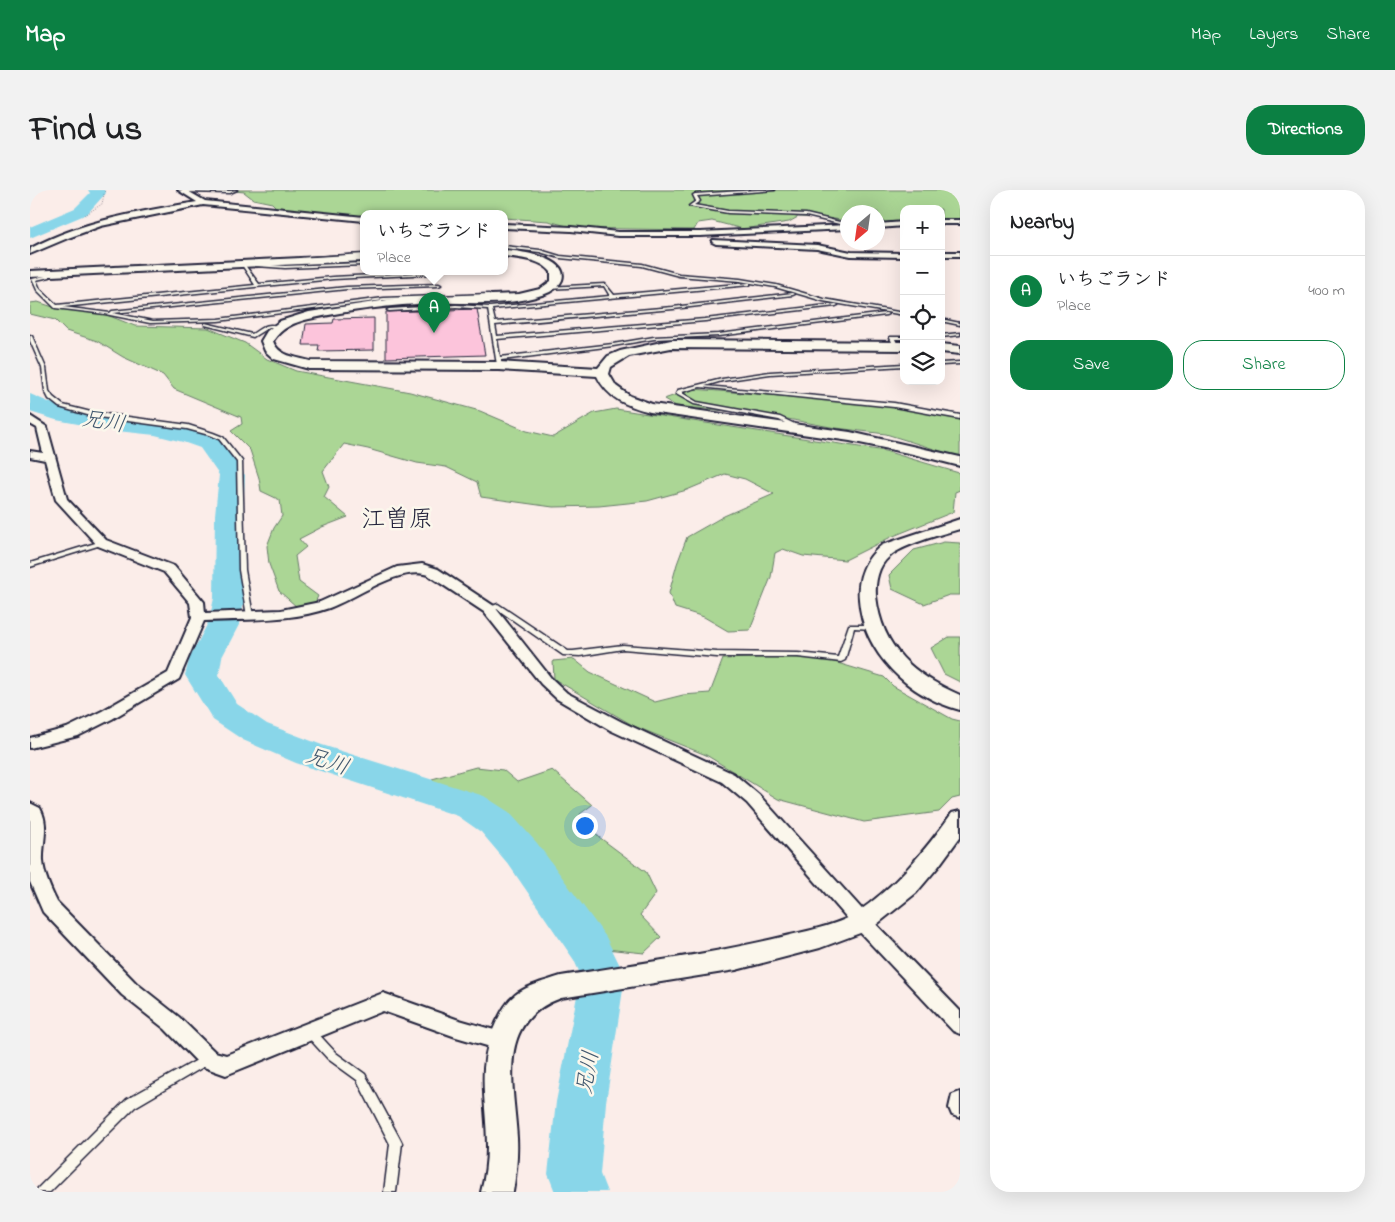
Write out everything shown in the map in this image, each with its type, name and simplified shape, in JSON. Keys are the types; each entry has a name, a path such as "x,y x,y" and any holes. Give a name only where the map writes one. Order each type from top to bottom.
{"street":[{"path":"182,191 203,203"},
{"path":"30,252 85,228 123,217 203,203 236,208 360,219"},
{"path":"945,222 960,222"},
{"path":"885,225 900,224"},
{"path":"508,226 571,229 618,234 672,234 840,226"},
{"path":"672,234 680,240 689,242 817,246 851,254 900,255"},
{"path":"508,254 527,256 550,264 558,277 554,284 548,288 516,297 376,304 308,316 278,327 271,333 267,341 269,348 278,356 309,365 498,363 603,372"},
{"path":"945,254 960,254"},
{"path":"30,274 360,257"},
{"path":"900,343 663,345 626,352 607,363 603,372 605,381 617,394 648,408 800,429 897,445 960,462"},
{"path":"945,348 960,350"},
{"path":"30,419 42,427 62,500 102,543 169,570 197,602 206,617"},
{"path":"30,454 49,457"},
{"path":"960,524 934,531 888,549 874,564 867,579 867,599 873,628 882,648 906,674 941,695 960,703"},
{"path":"206,617 281,614 324,605 402,570 414,568 433,572 489,609 546,680 562,696 616,726 728,778 753,799 862,922 960,1025"},
{"path":"30,743 72,732 107,716 174,676 206,617"},
{"path":"30,809 34,812 38,825 34,862 41,890 50,907 129,989 172,1023 208,1058 226,1064 383,1002 501,1042"},
{"path":"497,1192 500,1180 502,1138 497,1099 498,1061 501,1042 513,1017 525,1003 543,993 561,988 736,959 784,948 820,938 862,922 907,886 930,861 960,818"},
{"path":"960,1102 960,1108"}],"lane":[{"path":"182,191 230,192 235,190"},
{"path":"773,190 695,195 698,201 691,206 728,212 806,215 840,224"},
{"path":"508,247 540,251 560,258 642,265 679,275 722,278 760,284 844,304 900,313"},
{"path":"243,263 284,266 360,264"},
{"path":"243,263 258,286"},
{"path":"136,270 40,276 34,279 38,289 56,306 150,322 213,325 253,336 268,326 278,327"},
{"path":"56,306 333,278 393,275"},
{"path":"434,275 444,296"},
{"path":"389,310 456,306 490,308 760,284"},
{"path":"105,313 347,288 439,285"},
{"path":"548,288 605,285 614,297"},
{"path":"492,324 673,308 798,293"},
{"path":"150,322 218,320 384,299 444,296 512,295 516,297"},
{"path":"494,338 705,320 844,304"},
{"path":"490,308 498,363 654,338 719,335 896,312"},
{"path":"945,321 960,324"},
{"path":"945,336 960,334"},
{"path":"30,336 44,368 47,391 51,398 61,406 91,414 188,427 221,438 240,462 242,570 250,616"},
{"path":"945,364 960,363"},
{"path":"800,429 780,419 710,407 696,403 679,394 684,388 770,373 900,365"},
{"path":"695,387 894,405 960,417"},
{"path":"30,565 102,543"},
{"path":"489,609 498,606 566,653 577,654 596,649 621,647 713,654 808,654 841,660 851,626 873,628"},
{"path":"309,1031 332,1056 361,1077 396,1143 390,1192"},
{"path":"42,1192 131,1103 208,1058"}],"green space":[{"path":"224,190 960,190 960,219 945,220 945,205 900,205 900,221 885,222 885,205 840,205 840,220 798,217 789,222 743,229 712,221 698,223 694,230 575,228 548,221 508,218 508,210 360,210 360,217 282,209 272,203 253,199 244,192"},
{"path":"38,302 56,308 107,315 135,326 208,328 245,343 267,359 296,371 410,392 480,411 527,431 553,437 594,413 616,409 885,451 959,473 960,490 955,492 953,512 891,537 845,560 803,556 783,549 775,553 771,577 750,630 728,631 704,617 675,608 669,593 687,537 724,516 774,494 745,479 725,474 687,490 647,501 599,506 553,507 481,497 477,482 446,467 417,463 344,444 323,471 329,487 324,497 348,517 322,527 299,539 306,547 295,556 299,582 318,596 315,603 297,607 279,591 269,564 267,546 274,528 282,516 280,500 261,491 250,450 231,431 242,424 241,417 174,389 163,375 123,357 97,341 66,331 55,320 30,314 30,303"},
{"path":"693,389 869,403 960,417 960,457 886,434 836,428 766,415 676,406 664,399"},
{"path":"944,542 960,543 960,595 949,595 924,604 892,589 889,575 914,550"},
{"path":"949,637 960,637 960,682 944,674 931,648"},
{"path":"780,657 824,659 884,677 893,686 952,719 960,721 960,797 952,799 939,812 864,822 778,799 706,755 634,726 554,679 553,661 574,659 590,672 655,702 683,695 710,693 723,659"},
{"path":"476,767 503,770 517,782 552,770 592,805 580,814 599,837 646,872 656,893 640,915 661,937 644,953 606,949 556,877 518,830 481,800 440,790 432,779"}],"building":[{"path":"477,309 485,355 386,358 386,312"},
{"path":"374,318 374,350 318,351 319,345 303,345 306,324 333,323 334,319"}],"waterway":[{"name":"兄川","path":"30,233 81,211 99,193 95,190"},
{"name":"兄川","path":"30,401 35,406 56,413 117,424 155,428 190,436 209,443 232,475 229,515 229,598 225,621 206,657 202,675 225,712 255,732 309,754 471,806 495,822 523,854 591,950 603,976 581,1102 574,1174 581,1192"}],"place":[{"name":"いちごランド","path":"434,333"}],"district":[{"name":"江曽原","path":"397,518"}]}
